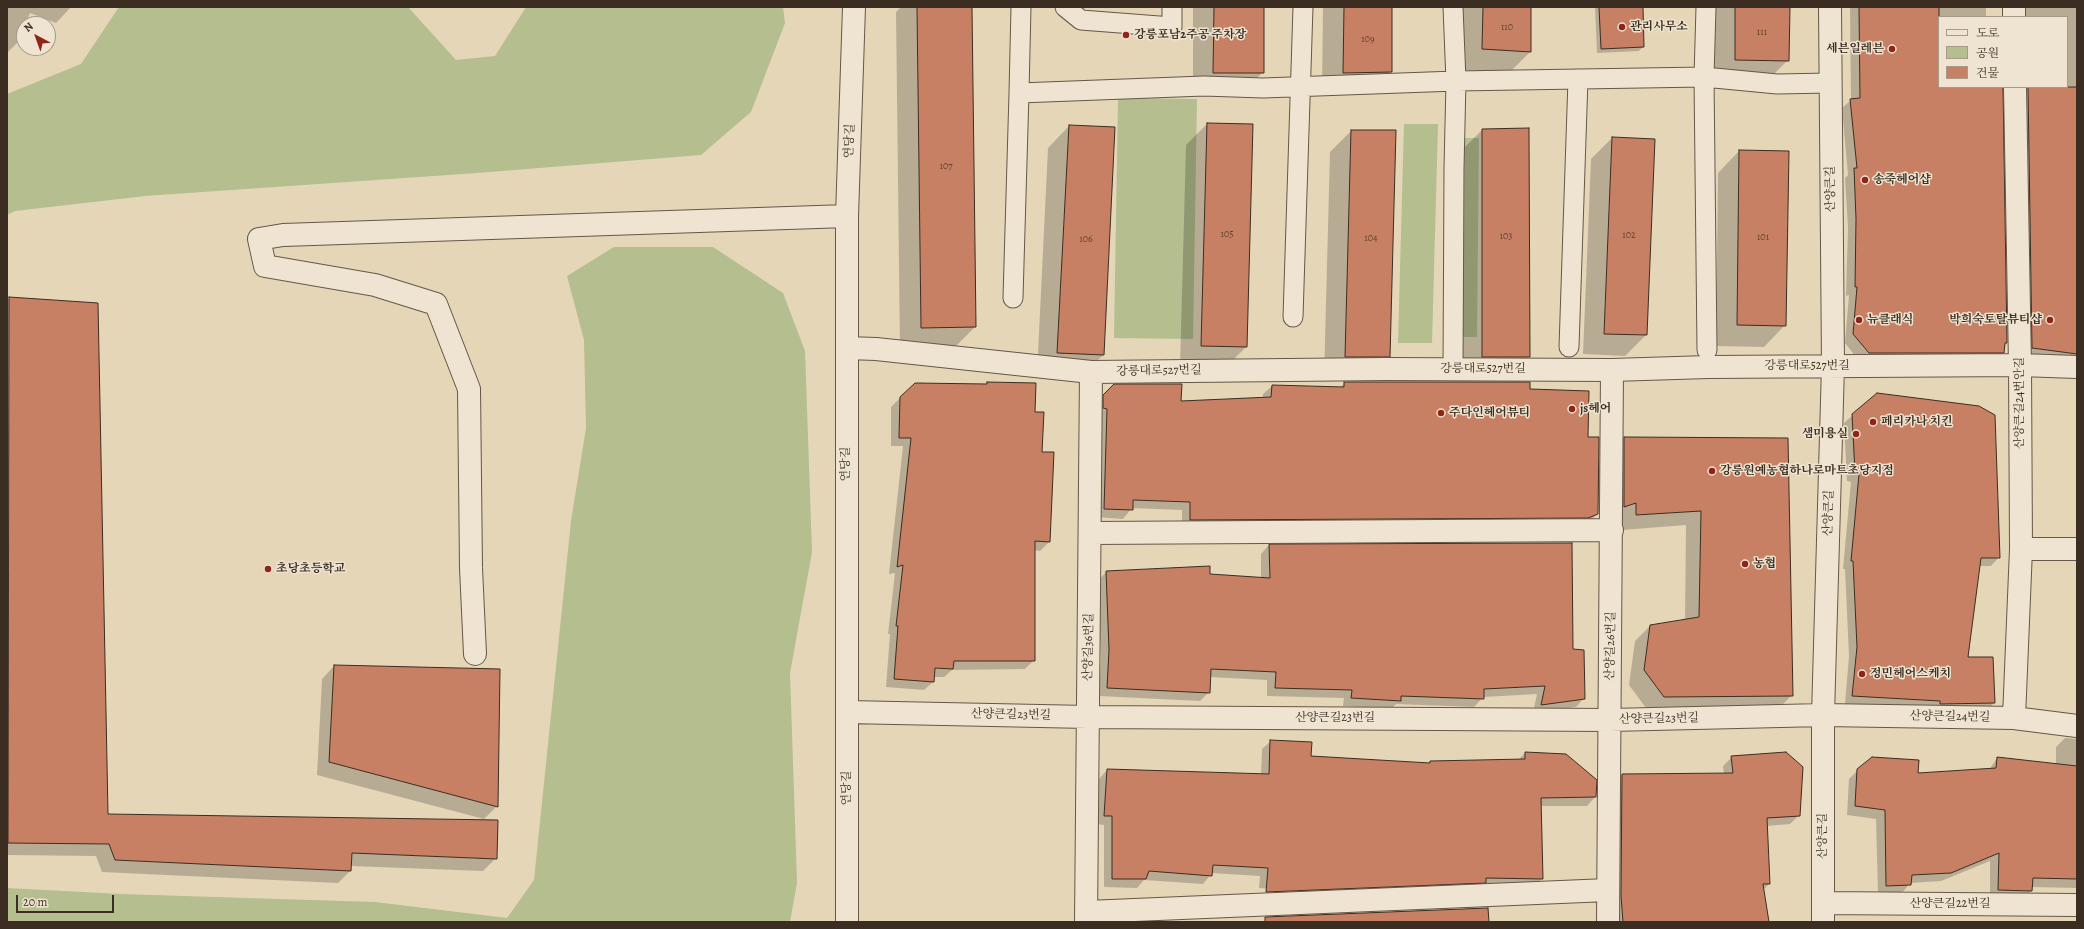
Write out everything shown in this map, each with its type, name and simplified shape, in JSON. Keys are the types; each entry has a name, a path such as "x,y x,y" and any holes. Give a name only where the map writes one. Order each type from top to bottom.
{"street":[{"name":"연당길","path":"846,922 847,216 854,7"},
{"name":"산양큰길","path":"1824,913 1823,715 1833,366 1830,7"},
{"name":"산양큰길24번안길","path":"2014,718 2021,549 2020,365 2015,88"},
{"path":"475,654 471,568 469,389 436,304 375,285 265,266 259,239 283,235 847,216"},
{"name":"강릉대로527번길","path":"848,348 1091,372 1453,369 1612,370 1708,367 2020,365 2077,367"},
{"name":"산양길26번길","path":"1608,922 1612,370"},
{"name":"산양길36번길","path":"1086,917 1091,372"},
{"path":"1090,533 1612,530"},
{"path":"2021,549 2077,549"},
{"name":"산양큰길23번길","path":"846,712 1088,717 1610,720 1823,715"},
{"name":"산양큰길24번길","path":"1823,715 2014,718 2077,726"},
{"path":"1086,917 1608,890"},
{"name":"산양큰길22번길","path":"1824,913 2077,905"}],"lane":[{"path":"1014,298 1021,7"},
{"path":"1065,7 1081,13 1172,27 1172,7"},
{"path":"1293,317 1303,7"},
{"path":"1453,7 1456,81 1453,369"},
{"path":"1706,7 1704,77 1707,350"},
{"path":"1019,93 1204,86 1263,88 1456,81 1704,77 1777,84 1830,83"},
{"path":"1569,347 1578,79"}],"green space":[{"path":"119,7 408,7 456,60 495,56 526,7 783,7 785,23 751,112 701,155 477,173 145,196 15,211 7,215 7,94 81,64"},
{"path":"1118,98 1197,99 1193,339 1114,338"},
{"path":"1404,124 1438,124 1432,343 1398,343"},
{"path":"1465,138 1479,138 1477,337 1463,337"},
{"path":"614,247 713,247 783,293 805,351 812,552 790,673 797,883 790,922 7,922 7,888 120,894 375,902 507,918 534,880 571,521 586,428 584,340 567,276"}],"building":[{"path":"917,7 972,7 976,327 921,328"},
{"path":"1214,7 1264,7 1264,73 1213,73"},
{"path":"1344,7 1392,7 1392,72 1343,73"},
{"path":"1483,7 1531,7 1531,52 1482,49"},
{"name":"관리사무소","path":"1599,7 1643,7 1644,47 1601,49"},
{"path":"1735,7 1790,7 1789,61 1735,60"},
{"path":"1859,7 1939,7 1938,88 2003,88 2007,343 2005,343 2004,353 1869,353 1853,334 1857,287 1855,287 1856,219 1854,168 1857,168 1850,99 1860,98"},
{"path":"2077,87 2077,354 2032,348 2028,88"},
{"path":"1207,123 1253,124 1247,347 1201,346"},
{"path":"1069,125 1115,127 1104,355 1057,353"},
{"path":"1529,128 1530,357 1482,357 1482,129"},
{"path":"1351,130 1396,130 1390,357 1345,357"},
{"path":"1612,137 1655,139 1647,335 1604,334"},
{"path":"1739,150 1789,151 1786,326 1737,325"},
{"path":"9,297 98,303 108,814 498,820 497,859 352,853 351,871 115,860 109,844 8,843"},
{"path":"987,382 1036,383 1035,412 1044,412 1042,452 1054,452 1050,542 1035,541 1035,661 954,661 953,669 935,668 934,682 894,679 898,626 896,626 903,565 897,567 911,438 899,438 900,397 915,383 987,384"},
{"path":"1344,382 1530,382 1530,389 1589,391 1588,437 1599,437 1598,514 1588,518 1190,520 1190,502 1133,500 1133,510 1104,509 1107,409 1103,408 1103,395 1114,384 1182,384 1181,401 1271,397 1272,385 1344,387"},
{"path":"1877,393 1979,406 1995,415 2000,558 1981,558 1968,657 1993,657 1995,703 1940,704 1940,701 1852,696 1857,647 1853,561 1851,561 1859,474 1855,473 1852,414"},
{"name":"농협","path":"1624,437 1788,438 1793,696 1664,697 1644,670 1650,625 1699,617 1701,511 1636,515 1636,503 1624,507"},
{"path":"1572,543 1573,649 1584,650 1585,699 1541,705 1545,686 1484,689 1484,699 1401,696 1401,701 1351,698 1352,690 1275,688 1276,672 1211,669 1210,693 1107,688 1109,650 1106,571 1210,566 1210,574 1270,578 1269,544"},
{"path":"334,665 500,669 498,807 329,762"},
{"path":"1270,740 1312,742 1311,756 1430,763 1430,761 1525,759 1525,752 1566,754 1597,780 1596,797 1541,798 1543,879 1486,878 1486,883 1266,892 1268,868 1213,865 1212,876 1149,871 1146,879 1112,879 1112,816 1104,816 1107,769 1269,774"},
{"path":"1786,752 1803,767 1800,816 1767,818 1770,884 1763,884 1769,922 1623,922 1621,896 1622,774 1733,773 1731,756"},
{"path":"1872,757 1919,760 1918,773 1996,768 1997,757 2077,766 2077,879 2033,878 2032,891 1998,890 1999,853 1951,873 1912,875 1911,885 1886,886 1885,810 1855,806 1857,769"},
{"path":"1488,908 1489,922 1265,922 1265,917"}],"place":[{"name":"관리사무소","path":"1622,27"},
{"name":"강릉포남2주공 주차장","path":"1126,35"},
{"name":"세븐일레븐","path":"1892,49"},
{"name":"송죽헤어샵","path":"1865,180"},
{"name":"뉴클래식","path":"1859,320"},
{"name":"박희숙토탈뷰티샵","path":"2050,320"},
{"name":"js헤어","path":"1572,409"},
{"name":"주다인헤어뷰티","path":"1441,413"},
{"name":"페리카나 치킨","path":"1873,422"},
{"name":"샘미용실","path":"1856,434"},
{"name":"강릉원예농협하나로마트초당지점","path":"1712,471"},
{"name":"농협","path":"1745,564"},
{"name":"초당초등학교","path":"268,569"},
{"name":"정민헤어스케치","path":"1862,674"}]}
